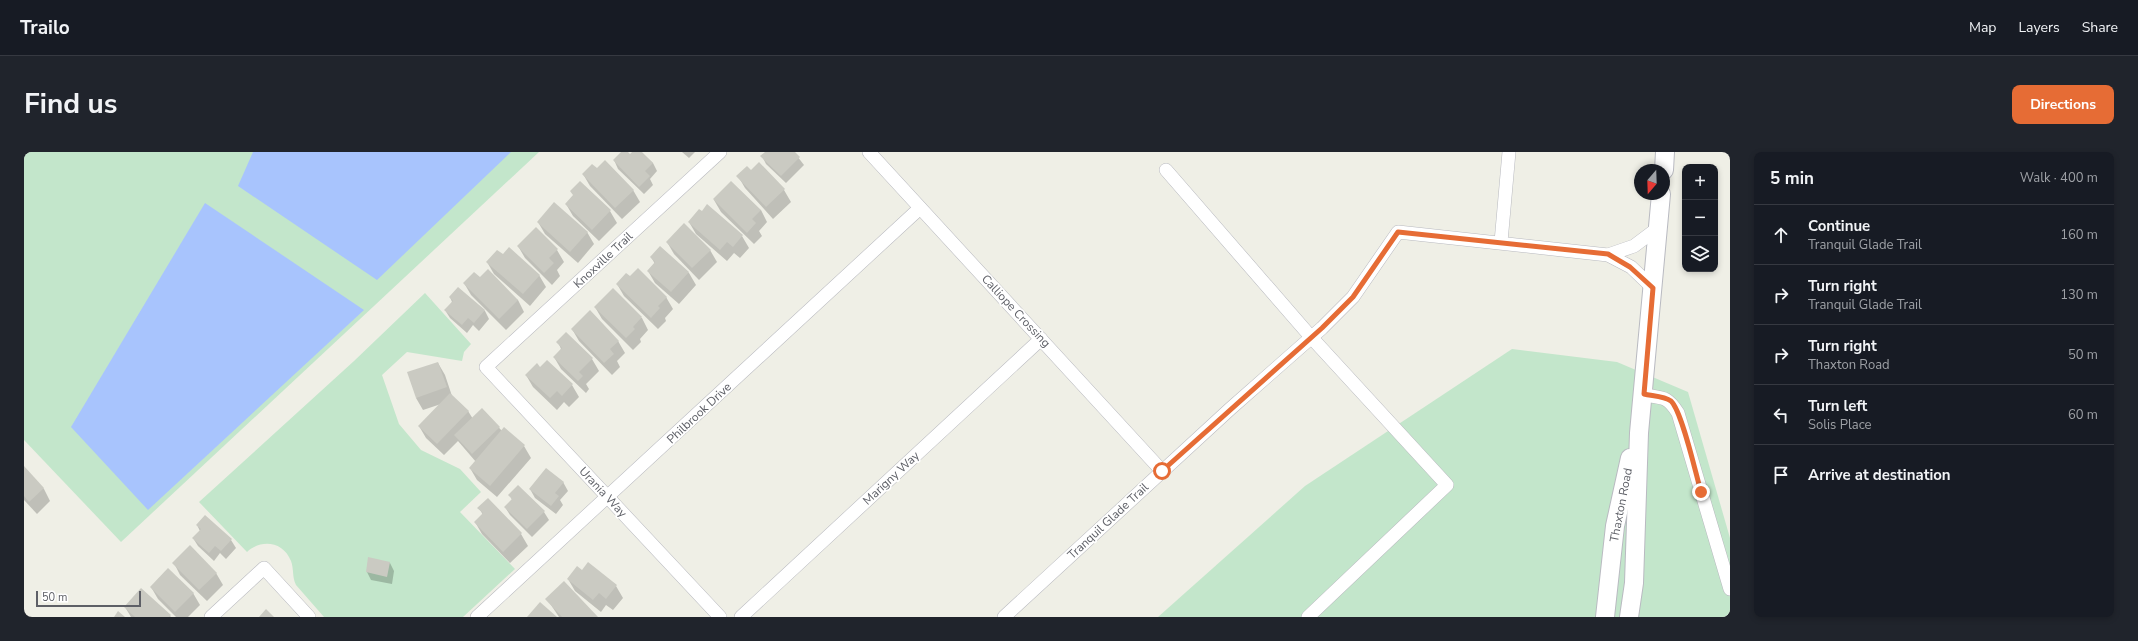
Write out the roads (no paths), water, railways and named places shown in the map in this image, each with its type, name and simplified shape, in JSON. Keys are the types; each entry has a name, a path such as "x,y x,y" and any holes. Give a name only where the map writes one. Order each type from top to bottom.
{"main road":[{"path":"1664,164 1665,152"},
{"name":"Thaxton Road","path":"1629,617 1634,583 1639,433 1644,394 1661,200"},
{"name":"Thaxton Road","path":"1605,617 1615,526 1644,394"}],"street":[{"name":"Knoxville Trail","path":"486,367 720,152"},
{"name":"Calliope Crossing","path":"869,152 1162,471"},
{"path":"1501,242 1509,152"},
{"path":"1166,170 1311,338 1447,486 1308,617"},
{"name":"Philbrook Drive","path":"477,617 920,208"},
{"name":"Tranquil Glade Trail","path":"1004,617 1162,471 1311,338 1353,297 1398,232 1608,254 1634,246 1658,228"},
{"name":"Tranquil Glade Trail","path":"1608,254 1630,267 1653,288"},
{"name":"Marigny Way","path":"741,617 1041,339"},
{"name":"Urania Way","path":"486,367 720,617"},
{"path":"1644,394 1662,398 1671,402 1678,413 1730,589"},
{"path":"211,617 264,568 309,617"}],"water":[{"path":"253,152 511,152 377,280 238,186"},
{"path":"205,203 364,310 148,510 71,427"}]}
